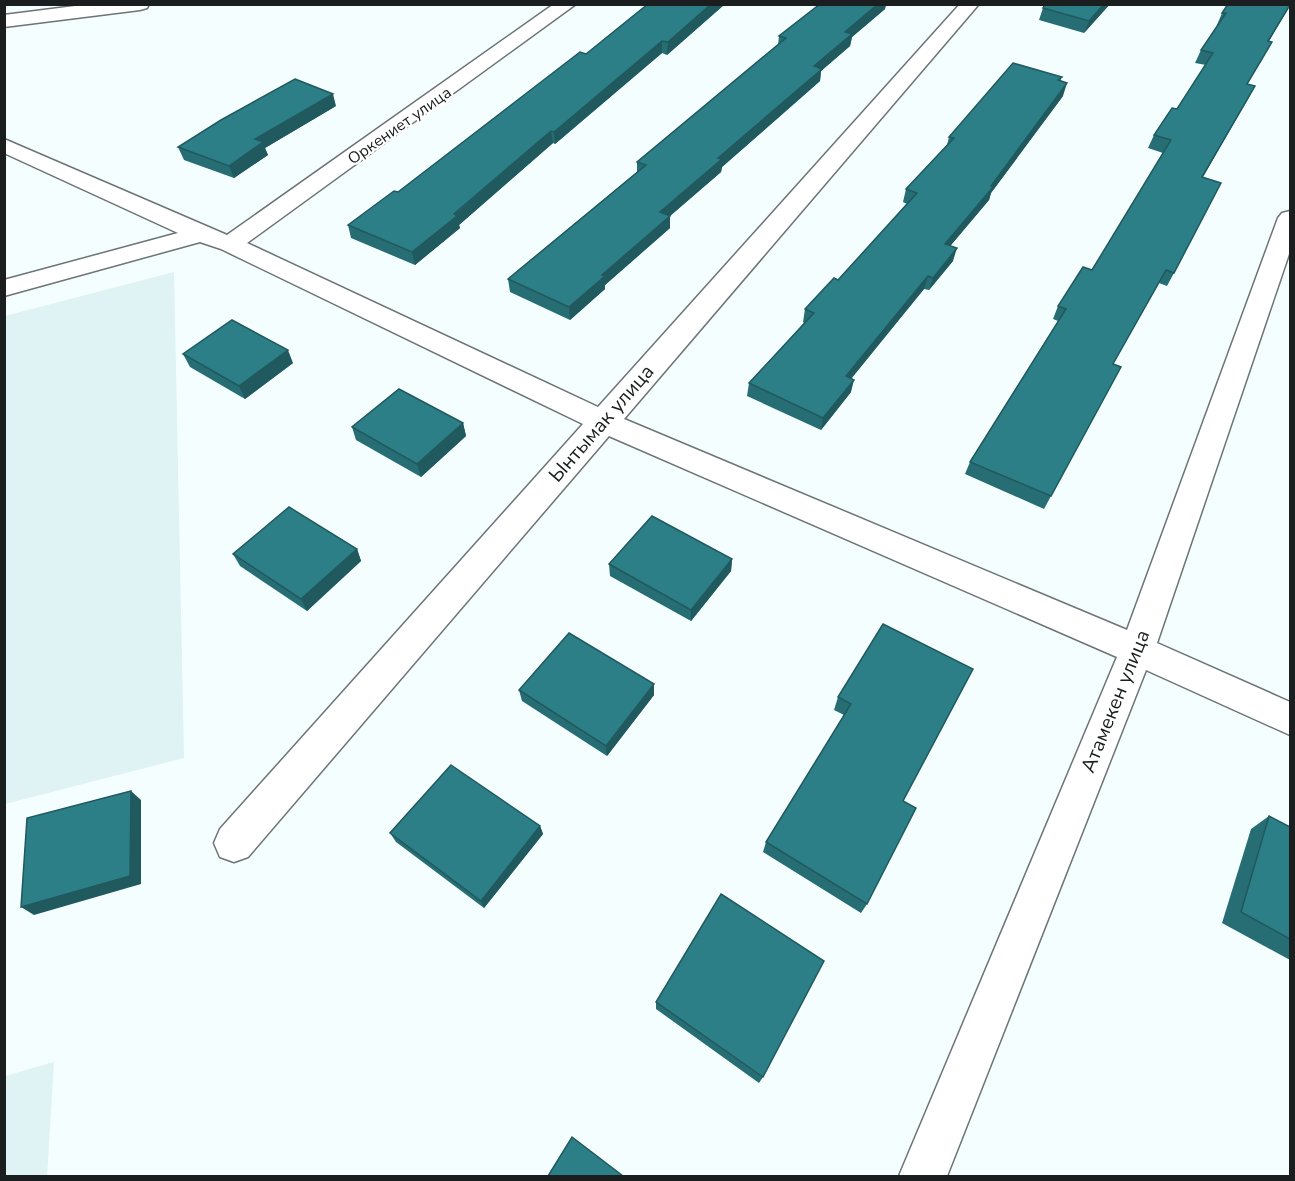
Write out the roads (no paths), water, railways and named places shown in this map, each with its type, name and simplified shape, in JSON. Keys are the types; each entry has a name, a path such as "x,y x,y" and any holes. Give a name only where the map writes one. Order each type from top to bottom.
{"street":[{"path":"4,21 140,4"},
{"name":"Оркениет улица","path":"230,244 567,4"},
{"name":"Ынтымак улица","path":"234,843 970,4"},
{"path":"4,145 201,234 230,244 602,421 1137,650 1290,719"},
{"name":"Атамекен улица","path":"923,1176 1137,650 1290,218"},
{"path":"4,288 201,234"}]}
